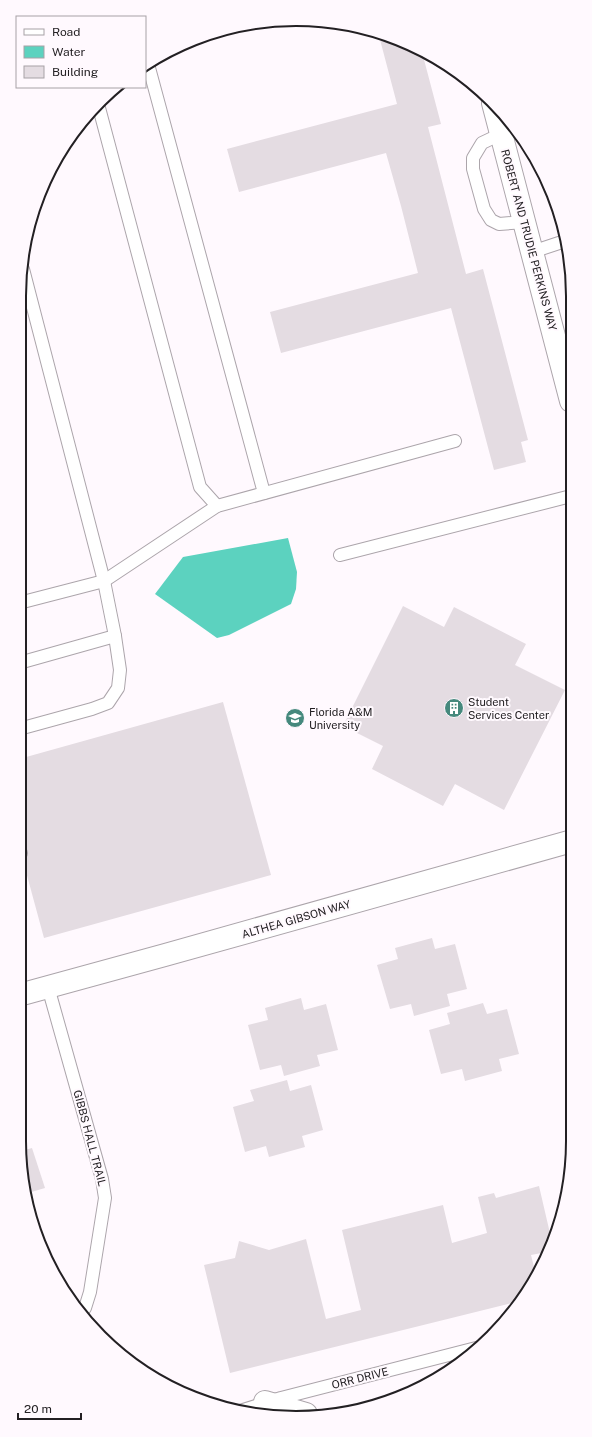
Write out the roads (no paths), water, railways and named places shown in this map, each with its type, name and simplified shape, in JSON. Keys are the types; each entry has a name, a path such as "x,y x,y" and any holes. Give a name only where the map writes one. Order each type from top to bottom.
{"street":[{"name":"ROBERT AND TRUDIE PERKINS WAY","path":"496,115 566,382"},
{"name":"ALTHEA GIBSON WAY","path":"26,992 188,949 566,844"}],"lane":[{"path":"150,70 264,493"},
{"path":"100,111 200,487 217,506"},
{"path":"501,134 482,143 473,158 473,169 478,189 484,209 491,220 499,224 524,222"},
{"path":"532,252 561,243"},
{"path":"26,727 92,709 108,703 118,688 120,670 116,636 104,581 27,280"},
{"path":"26,601 104,581 217,506 455,441"},
{"path":"340,555 566,497"},
{"path":"26,661 116,636"},
{"name":"GIBBS HALL TRAIL","path":"48,987 102,1179 105,1198 90,1292 85,1309"},
{"name":"ORR DRIVE","path":"262,1409 463,1353"}],"water":[{"path":"288,538 297,572 296,589 291,604 229,635 217,638 155,594 183,557"}],"place":[{"name":"Student Services Center","path":"454,708"},
{"name":"Florida A&M University","path":"295,718"}]}
